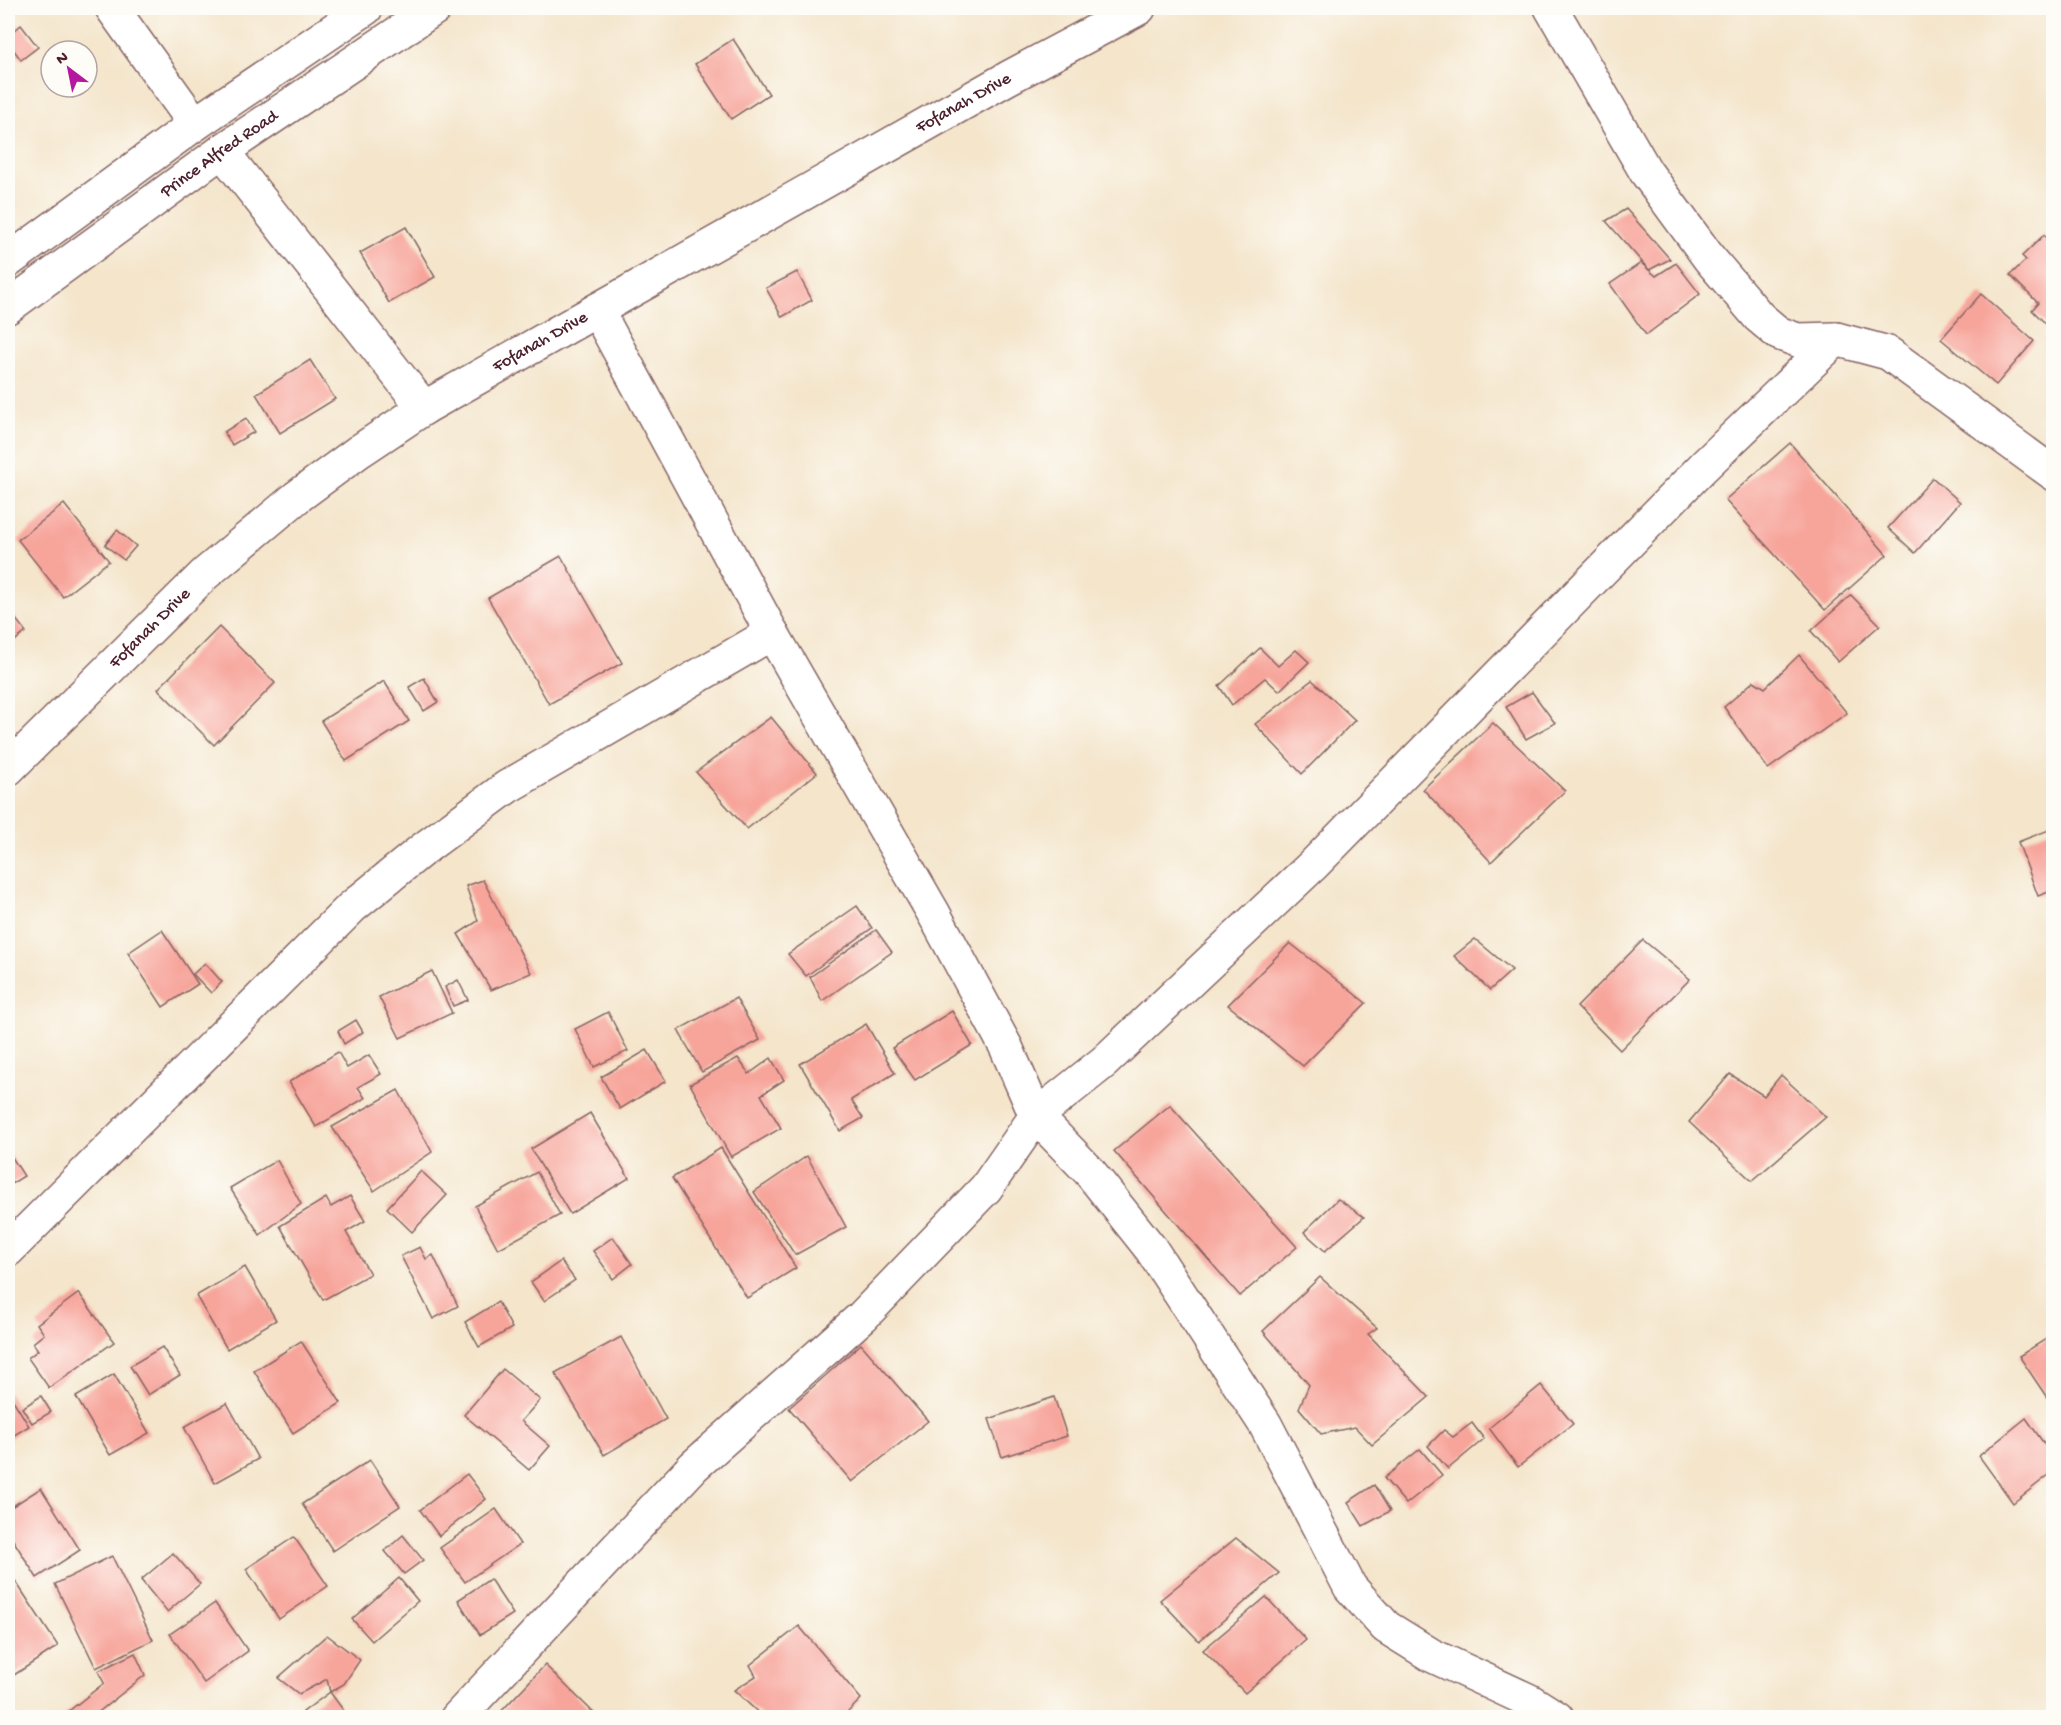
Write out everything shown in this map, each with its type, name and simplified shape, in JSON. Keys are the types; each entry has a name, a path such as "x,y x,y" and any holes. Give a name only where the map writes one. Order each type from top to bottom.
{"main road":[{"path":"112,8 195,124"},
{"name":"Prince Alfred Road","path":"8,261 195,124 366,8"},
{"name":"Prince Alfred Road","path":"8,307 222,151 435,8"},
{"name":"Fofanah Drive","path":"8,769 205,574 297,497 358,452 424,408 597,309 1008,78 1139,8"},
{"path":"1551,8 1646,172 1709,258 1759,317 1778,333 1797,339 1836,339 1888,353 2054,474"},
{"path":"222,151 424,408"},
{"path":"597,309 772,633 945,934 1006,1047 1036,1116 1089,1171 1157,1259 1265,1424 1350,1587 1386,1627 1431,1655 1530,1701 1557,1718"},
{"path":"457,1718 694,1466 872,1308 986,1188 1036,1116 1104,1062 1314,864 1694,475 1836,339"},
{"path":"8,1250 352,907 422,850 507,787 772,633"}],"building":[{"path":"21,25 38,47 21,60 8,42 8,35"},
{"path":"733,39 769,94 731,119 695,64"},
{"path":"1626,209 1670,259 1649,270 1606,221"},
{"path":"406,227 435,277 389,303 360,253"},
{"path":"2044,235 2054,244 2054,332 2032,310 2038,303 2010,275 2026,260 2022,256"},
{"path":"1641,263 1656,276 1676,263 1700,294 1646,335 1610,284"},
{"path":"797,272 812,300 782,317 766,288"},
{"path":"1981,294 2034,341 1996,385 1941,339"},
{"path":"310,360 335,399 280,433 256,394"},
{"path":"246,418 254,432 232,445 224,432"},
{"path":"1790,443 1887,555 1825,610 1725,500"},
{"path":"1933,478 1960,502 1915,553 1888,528"},
{"path":"64,504 109,561 63,597 18,540"},
{"path":"117,530 136,546 124,560 105,545"},
{"path":"561,556 622,663 549,704 488,598"},
{"path":"1851,595 1880,625 1838,662 1811,631"},
{"path":"8,609 26,632 8,646"},
{"path":"219,627 275,683 214,745 158,689"},
{"path":"1260,648 1278,666 1296,650 1309,662 1279,691 1265,678 1232,705 1219,686"},
{"path":"1799,655 1847,713 1768,769 1724,707 1754,681 1765,688"},
{"path":"424,678 438,702 424,711 409,687"},
{"path":"1312,680 1355,720 1302,774 1255,724"},
{"path":"384,681 409,721 346,761 321,721"},
{"path":"1532,692 1555,723 1526,739 1506,707"},
{"path":"771,717 817,773 747,829 696,772"},
{"path":"1493,723 1565,791 1491,862 1423,789"},
{"path":"2054,828 2054,890 2038,896 2018,842"},
{"path":"483,880 531,973 491,990 458,934 478,921 466,886"},
{"path":"857,906 872,928 806,976 788,954"},
{"path":"162,930 198,984 163,1007 128,953"},
{"path":"876,930 892,952 822,1001 810,977"},
{"path":"1475,939 1512,970 1490,990 1454,956"},
{"path":"1643,940 1690,979 1620,1050 1577,1007"},
{"path":"1290,943 1366,1003 1303,1066 1228,1005"},
{"path":"205,963 222,982 211,993 193,974"},
{"path":"432,971 452,1013 400,1038 379,997"},
{"path":"458,980 468,1000 453,1006 445,987"},
{"path":"736,998 760,1040 702,1072 678,1030"},
{"path":"952,1011 972,1045 915,1080 892,1048"},
{"path":"608,1012 628,1051 594,1067 575,1029"},
{"path":"356,1020 363,1032 344,1044 338,1031"},
{"path":"866,1024 895,1073 851,1100 863,1118 840,1131 800,1064"},
{"path":"647,1050 666,1081 620,1109 601,1077"},
{"path":"338,1052 347,1068 369,1055 381,1074 358,1087 365,1098 316,1127 289,1082"},
{"path":"738,1058 749,1074 771,1058 784,1080 761,1095 781,1128 731,1157 690,1084"},
{"path":"1730,1074 1764,1096 1781,1075 1826,1117 1752,1181 1689,1122"},
{"path":"398,1090 432,1152 374,1191 332,1127"},
{"path":"1170,1105 1297,1247 1240,1296 1114,1151"},
{"path":"590,1113 629,1178 570,1214 531,1149"},
{"path":"721,1148 796,1268 747,1298 672,1178"},
{"path":"8,1151 24,1176 8,1186"},
{"path":"807,1156 846,1227 795,1255 754,1192"},
{"path":"277,1160 301,1204 260,1235 230,1188"},
{"path":"421,1171 447,1195 412,1232 387,1208"},
{"path":"537,1172 560,1215 498,1249 475,1206"},
{"path":"350,1196 365,1221 346,1232 370,1274 323,1300 280,1226 326,1198 331,1207"},
{"path":"1338,1199 1364,1217 1325,1251 1304,1232"},
{"path":"613,1237 632,1264 613,1279 593,1251"},
{"path":"420,1247 426,1259 433,1255 458,1306 433,1319 401,1256"},
{"path":"561,1261 575,1280 544,1301 531,1282"},
{"path":"245,1267 276,1320 227,1349 196,1296"},
{"path":"1320,1277 1377,1328 1368,1334 1429,1397 1372,1445 1355,1427 1321,1434 1299,1408 1309,1385 1263,1331"},
{"path":"79,1293 114,1342 49,1388 28,1358 38,1350 33,1343 44,1334 37,1324"},
{"path":"498,1302 512,1328 479,1347 465,1322"},
{"path":"2054,1334 2054,1408 2019,1356"},
{"path":"621,1337 666,1419 604,1455 555,1373"},
{"path":"301,1341 341,1403 293,1433 254,1371"},
{"path":"861,1344 928,1421 852,1482 789,1408"},
{"path":"162,1347 180,1375 148,1395 130,1366"},
{"path":"503,1369 540,1400 521,1421 550,1446 529,1470 464,1415"},
{"path":"114,1374 149,1433 110,1455 76,1397"},
{"path":"1541,1385 1573,1424 1518,1467 1489,1428"},
{"path":"8,1392 29,1426 8,1439"},
{"path":"41,1396 51,1412 32,1423 22,1408"},
{"path":"1054,1397 1067,1436 1002,1457 989,1419"},
{"path":"227,1403 258,1459 215,1483 184,1427"},
{"path":"2026,1418 2054,1458 2054,1471 2013,1503 1979,1456"},
{"path":"1472,1423 1484,1439 1448,1469 1428,1446 1444,1430 1453,1437"},
{"path":"1420,1449 1442,1475 1406,1504 1384,1478"},
{"path":"370,1460 400,1506 333,1551 302,1504"},
{"path":"467,1474 486,1499 439,1536 420,1510"},
{"path":"1374,1485 1390,1511 1363,1526 1348,1502"},
{"path":"41,1488 80,1550 37,1578 8,1532 8,1509"},
{"path":"496,1509 520,1544 465,1582 440,1548"},
{"path":"403,1535 423,1560 404,1574 385,1551"},
{"path":"294,1537 328,1586 279,1619 246,1569"},
{"path":"1236,1538 1279,1573 1199,1641 1160,1600"},
{"path":"173,1553 200,1584 167,1612 141,1580"},
{"path":"112,1556 153,1640 96,1668 55,1584"},
{"path":"12,1576 58,1646 8,1679 8,1579"},
{"path":"399,1578 418,1601 372,1641 352,1619"},
{"path":"490,1579 513,1614 480,1635 458,1600"},
{"path":"1266,1597 1306,1640 1245,1693 1203,1650"},
{"path":"215,1603 248,1651 204,1683 170,1634"},
{"path":"799,1626 861,1699 842,1718 764,1718 734,1690 756,1676 750,1665"},
{"path":"327,1635 360,1660 344,1684 330,1692 327,1679 299,1694 278,1678"},
{"path":"135,1653 145,1675 91,1718 60,1718 104,1683 98,1671"},
{"path":"545,1665 599,1718 495,1718"},
{"path":"330,1692 349,1718 307,1718 303,1712"}]}
